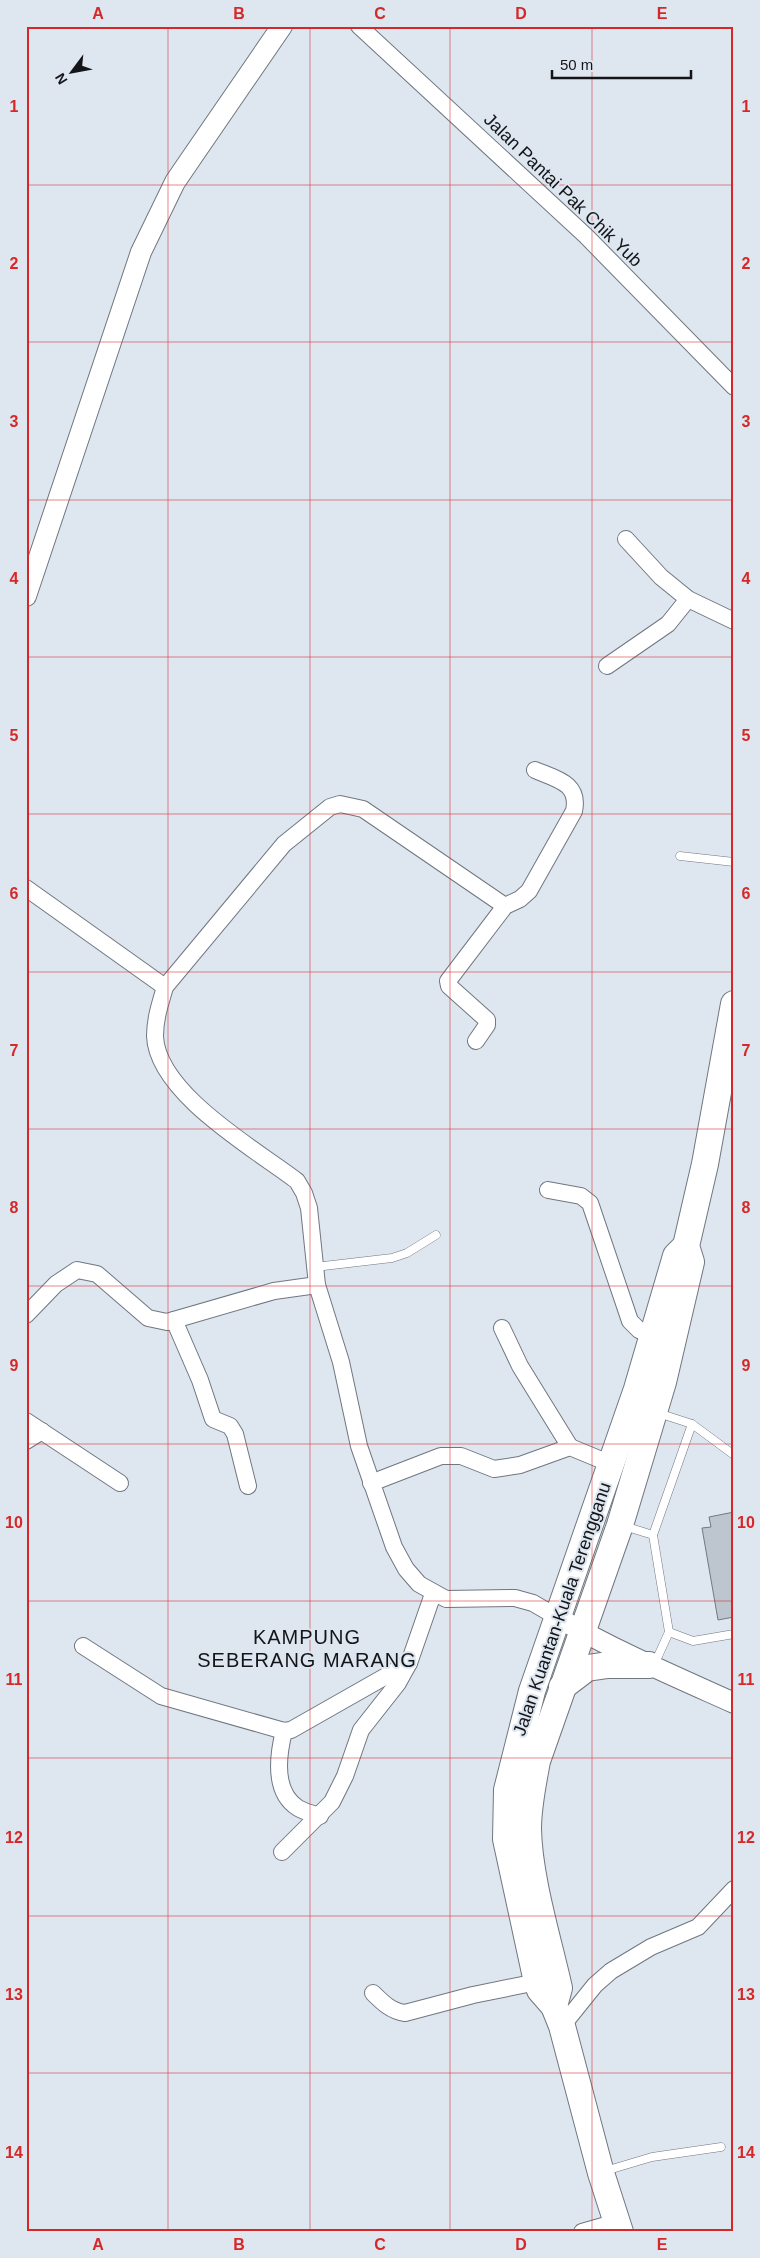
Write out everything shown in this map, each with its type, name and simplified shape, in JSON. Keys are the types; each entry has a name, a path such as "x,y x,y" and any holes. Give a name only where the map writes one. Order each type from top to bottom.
{"highway":[{"name":"Jalan Kuantan-Kuala Terengganu","path":"618,2227 558,2016 559,1988 532,1867 528,1829 530,1797 538,1761 620,1525 663,1382 691,1262 686,1246 705,1164 734,1009"},
{"name":"Jalan Kuantan-Kuala Terengganu","path":"558,2016 540,1990 537,1982 506,1839 507,1790 524,1717 637,1389 676,1256 686,1246"},
{"path":"562,1688 587,1668 608,1665 651,1666"}],"street":[{"path":"26,596 145,245 176,182 282,26"},
{"name":"Jalan Pantai Pak Chik Yub","path":"359,26 586,236 734,387"},
{"path":"626,539 661,577 688,599 734,621"},
{"path":"607,666 668,624 688,599"},
{"path":"476,1040 487,1025 487,1020 449,986 448,981 505,906 520,899 529,891 574,811 576,797 569,786 535,770"},
{"path":"505,906 363,809 340,804 320,813 284,844 165,987 156,1016 155,1038 160,1056 168,1072 194,1104 297,1181 309,1208 317,1285 341,1362 359,1446 394,1547 406,1570 419,1584 433,1594 446,1599 515,1598 538,1605 582,1632 651,1666 734,1703"},
{"path":"26,888 165,987"},
{"path":"548,1190 581,1196 590,1203 630,1321 639,1330 652,1335"},
{"path":"26,1315 63,1279 77,1270 85,1270 97,1274 148,1318 157,1321 174,1320 274,1291 317,1285"},
{"path":"174,1320 200,1380 213,1419 230,1426 235,1434 248,1486"},
{"path":"502,1328 520,1366 570,1447 611,1464"},
{"path":"26,1421 120,1483"},
{"path":"26,1441 42,1431"},
{"path":"371,1483 441,1456 461,1456 494,1469 520,1465 570,1447"},
{"path":"282,1852 332,1802 343,1782 361,1730 398,1682 410,1662 433,1594"},
{"path":"83,1646 161,1696 284,1732 291,1730 410,1662"},
{"path":"284,1732 278,1765 282,1785 288,1799 297,1807 320,1816"},
{"path":"558,2016 611,1971 651,1947 698,1927 734,1889"},
{"path":"373,1993 386,2006 397,2012 405,2013 474,1995 537,1982"},
{"path":"582,2232 618,2227"}],"lane":[{"path":"680,856 734,862"},
{"path":"315,1267 392,1258 407,1253 436,1235"},
{"path":"654,1412 692,1424 734,1456"},
{"path":"651,1666 669,1632 654,1535 692,1424"},
{"path":"620,1525 654,1535"},
{"path":"669,1632 693,1640 734,1634"},
{"path":"601,2172 652,2157 721,2147"}],"building":[{"path":"734,1512 734,1617 718,1620 702,1528 711,1527 709,1517"}],"district":[{"name":"KAMPUNG SEBERANG MARANG","path":"307,1648"}]}
